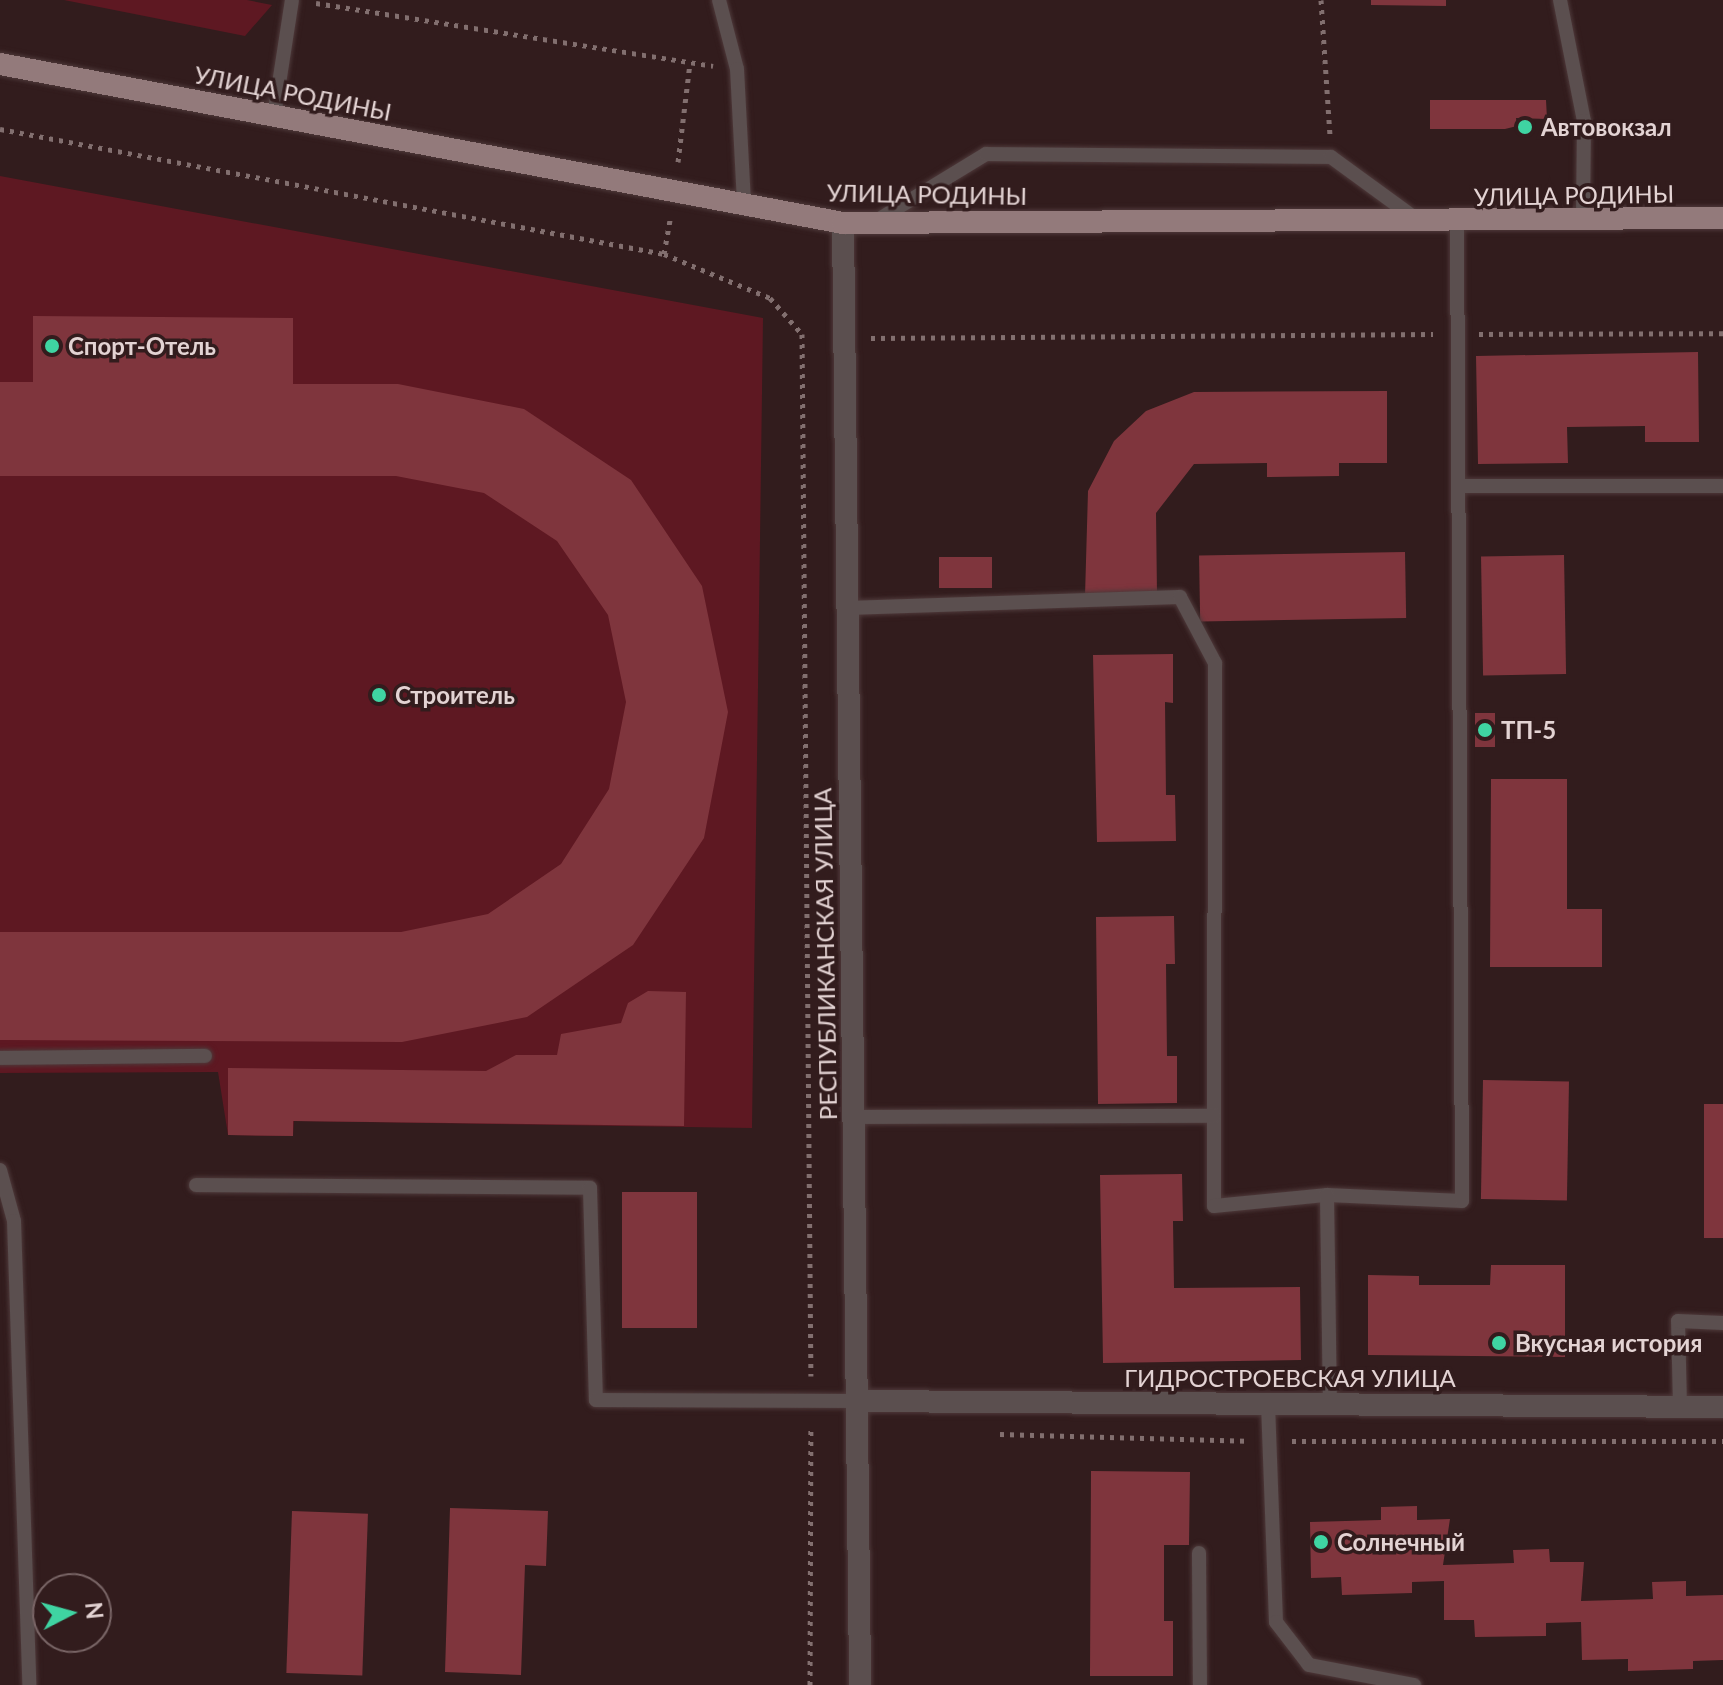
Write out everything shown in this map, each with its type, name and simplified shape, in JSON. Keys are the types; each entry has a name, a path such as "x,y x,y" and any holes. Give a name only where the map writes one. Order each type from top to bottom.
{"main road":[{"name":"УЛИЦА РОДИНЫ","path":"0,64 843,223 1457,223 1723,218"}],"street":[{"name":"РЕСПУБЛИКАНСКАЯ УЛИЦА","path":"843,223 860,1685"},
{"name":"ГИДРОСТРОЕВСКАЯ УЛИЦА","path":"857,1401 1723,1407"}],"lane":[{"path":"274,116 292,0"},
{"path":"719,0 737,69 744,204"},
{"path":"1560,0 1584,121 1583,221"},
{"path":"873,223 986,154 1331,157 1421,223"},
{"path":"847,608 1180,597 1215,663 1214,1206 1327,1195 1462,1201 1457,223"},
{"path":"1458,486 1723,486"},
{"path":"0,1058 205,1056"},
{"path":"853,1117 1214,1116"},
{"path":"0,1170 14,1221 29,1685"},
{"path":"196,1185 590,1188 596,1400 857,1401"},
{"path":"1327,1195 1330,1402"},
{"path":"1680,1407 1678,1321 1723,1323"},
{"path":"1268,1404 1276,1622 1309,1665 1414,1685"},
{"path":"1199,1553 1200,1685"}],"path":[{"path":"1321,0 1331,157"},
{"path":"310,2 737,69"},
{"path":"664,254 690,63"},
{"path":"0,129 664,254 770,298 802,334 811,1400 810,1685"},
{"path":"802,334 844,338 1723,333"},
{"path":"988,1434 1270,1441 1723,1441"}],"shaded area":[{"path":"64,0 247,0 272,5 245,36"},
{"name":"Строитель","path":"0,176 763,318 752,1128 294,1121 293,1136 228,1135 218,1072 0,1073"}],"building":[{"path":"1371,0 1446,0 1446,6 1371,5"},
{"path":"1430,100 1546,100 1547,119 1516,118 1517,126 1505,129 1430,129"},
{"path":"33,316 293,318 293,384 398,384 524,409 631,480 702,586 728,712 704,838 633,945 527,1017 402,1042 0,1040 0,932 401,932 488,914 561,864 609,789 626,702 608,615 557,541 484,493 396,476 0,476 0,382 33,382"},
{"path":"1698,352 1699,442 1645,442 1645,426 1567,427 1568,463 1478,464 1476,356"},
{"path":"1387,391 1387,463 1339,463 1339,476 1267,477 1267,463 1194,464 1156,513 1157,594 1085,596 1088,491 1114,441 1146,411 1194,392"},
{"path":"1405,552 1406,618 1200,622 1199,556"},
{"path":"1564,555 1566,674 1483,675 1481,556"},
{"path":"939,557 992,557 992,588 939,588"},
{"path":"1173,654 1173,703 1165,702 1166,795 1175,795 1176,841 1097,842 1093,655"},
{"name":"ТП-5","path":"1475,713 1495,713 1495,747 1475,747"},
{"path":"1491,779 1567,779 1567,909 1602,909 1602,967 1490,967"},
{"path":"1174,916 1175,964 1166,964 1167,1056 1177,1056 1177,1103 1098,1104 1096,917"},
{"path":"648,991 686,992 684,1126 293,1121 293,1136 228,1135 228,1068 486,1071 516,1055 557,1055 561,1034 621,1023 628,1003"},
{"path":"1483,1080 1569,1082 1567,1200 1481,1199"},
{"path":"1704,1104 1723,1104 1723,1238 1704,1238"},
{"path":"1182,1174 1183,1221 1173,1221 1174,1288 1300,1287 1301,1360 1103,1363 1100,1175"},
{"path":"622,1192 697,1192 697,1328 622,1328"},
{"path":"1491,1265 1565,1265 1565,1357 1368,1355 1368,1275 1419,1276 1419,1285 1490,1285"},
{"path":"1091,1471 1190,1472 1189,1545 1164,1545 1164,1621 1173,1621 1173,1676 1090,1676"},
{"path":"1417,1506 1417,1520 1450,1519 1443,1565 1514,1563 1513,1550 1549,1549 1550,1562 1584,1562 1581,1601 1653,1599 1652,1582 1686,1581 1686,1596 1723,1595 1723,1660 1693,1661 1693,1669 1628,1671 1628,1659 1582,1660 1581,1622 1546,1623 1546,1636 1475,1637 1474,1620 1444,1620 1444,1581 1412,1582 1412,1593 1342,1595 1341,1577 1311,1578 1310,1522 1381,1520 1381,1507"},
{"path":"450,1508 548,1511 546,1566 525,1565 521,1675 445,1672"},
{"path":"292,1511 368,1514 362,1676 286,1673"}],"place":[{"name":"Автовокзал","path":"1525,127"},
{"name":"Спорт-Отель","path":"52,346"},
{"name":"Строитель","path":"379,695"},
{"name":"ТП-5","path":"1485,730"},
{"name":"Вкусная история","path":"1499,1343"},
{"name":"Солнечный","path":"1321,1542"}]}
